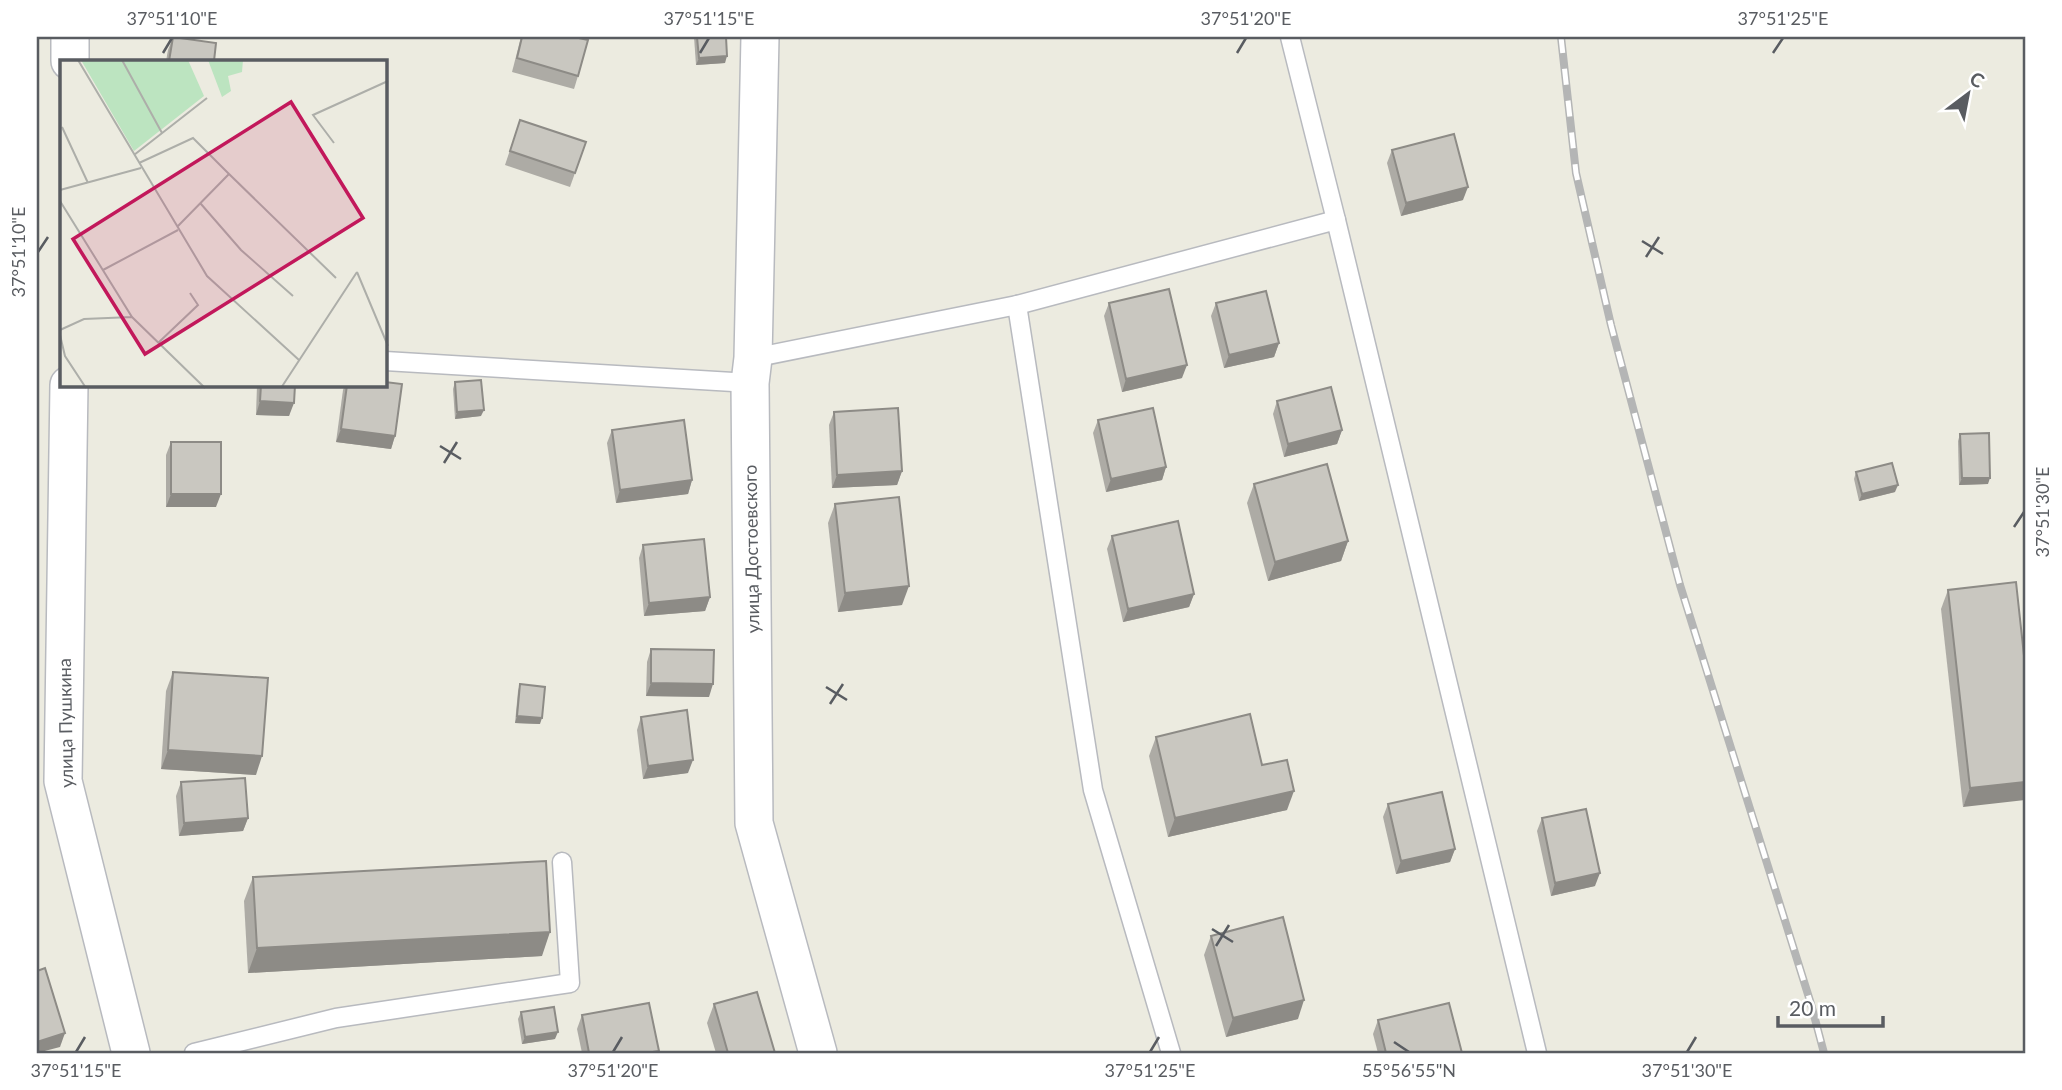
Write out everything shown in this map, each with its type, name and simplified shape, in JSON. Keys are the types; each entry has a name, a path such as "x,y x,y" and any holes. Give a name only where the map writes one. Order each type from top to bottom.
{"street":[{"path":"70,37 70,60"},
{"name":"улица Достоевского","path":"760,37 751,371 754,823 818,1053"},
{"name":"улица Пушкина","path":"69,387 50,774 131,1053"}],"lane":[{"path":"1290,37 1537,1053"},
{"path":"387,361 751,371 1017,305 1336,220"},
{"path":"1017,305 1093,790 1171,1053"},
{"path":"194,1053 336,1018 570,983 562,862"}],"building":[{"path":"173,37 216,43 214,60 169,60"},
{"path":"522,37 574,37 588,40 578,76 517,58"},
{"path":"697,37 726,37 727,56 699,58"},
{"path":"520,120 586,142 575,173 510,151"},
{"path":"1454,134 1468,187 1406,203 1392,150"},
{"path":"1169,289 1187,365 1126,379 1109,303"},
{"path":"1266,291 1279,343 1229,355 1216,303"},
{"path":"481,380 484,410 457,412 455,382"},
{"path":"387,382 402,384 395,436 341,429 347,387 387,387"},
{"path":"261,387 295,387 294,403 260,401"},
{"path":"1331,387 1342,430 1288,444 1277,401"},
{"path":"898,408 902,471 837,475 834,412"},
{"path":"1153,408 1166,467 1111,479 1098,420"},
{"path":"684,420 692,480 620,490 612,430"},
{"path":"1989,433 1990,478 1962,478 1960,434"},
{"path":"171,442 221,442 221,494 171,494"},
{"path":"1892,463 1898,485 1862,494 1856,472"},
{"path":"1327,464 1348,541 1275,562 1254,484"},
{"path":"899,497 909,586 845,593 835,504"},
{"path":"1178,521 1194,594 1128,609 1112,536"},
{"path":"704,539 710,597 649,603 643,545"},
{"path":"2016,582 2025,665 2025,782 1970,788 1948,590"},
{"path":"651,649 714,650 713,684 651,683"},
{"path":"173,672 268,678 262,756 168,750"},
{"path":"520,684 545,687 542,718 517,716"},
{"path":"687,710 693,760 648,766 641,717"},
{"path":"1250,714 1262,765 1287,760 1294,791 1175,818 1156,737"},
{"path":"245,778 248,818 184,823 181,782"},
{"path":"1442,792 1455,849 1401,861 1388,804"},
{"path":"1586,809 1600,873 1555,883 1542,818"},
{"path":"546,861 550,932 257,948 253,877"},
{"path":"1283,917 1304,1000 1233,1018 1211,936"},
{"path":"45,968 65,1033 37,1042 37,971"},
{"path":"757,992 775,1053 728,1053 714,1004"},
{"path":"649,1003 659,1051 589,1053 582,1015"},
{"path":"1449,1003 1462,1053 1386,1053 1378,1020"},
{"path":"554,1007 558,1032 525,1037 521,1012"}],"railway":[{"path":"1561,37 1576,173 1611,325 1680,585 1824,1053"}]}
